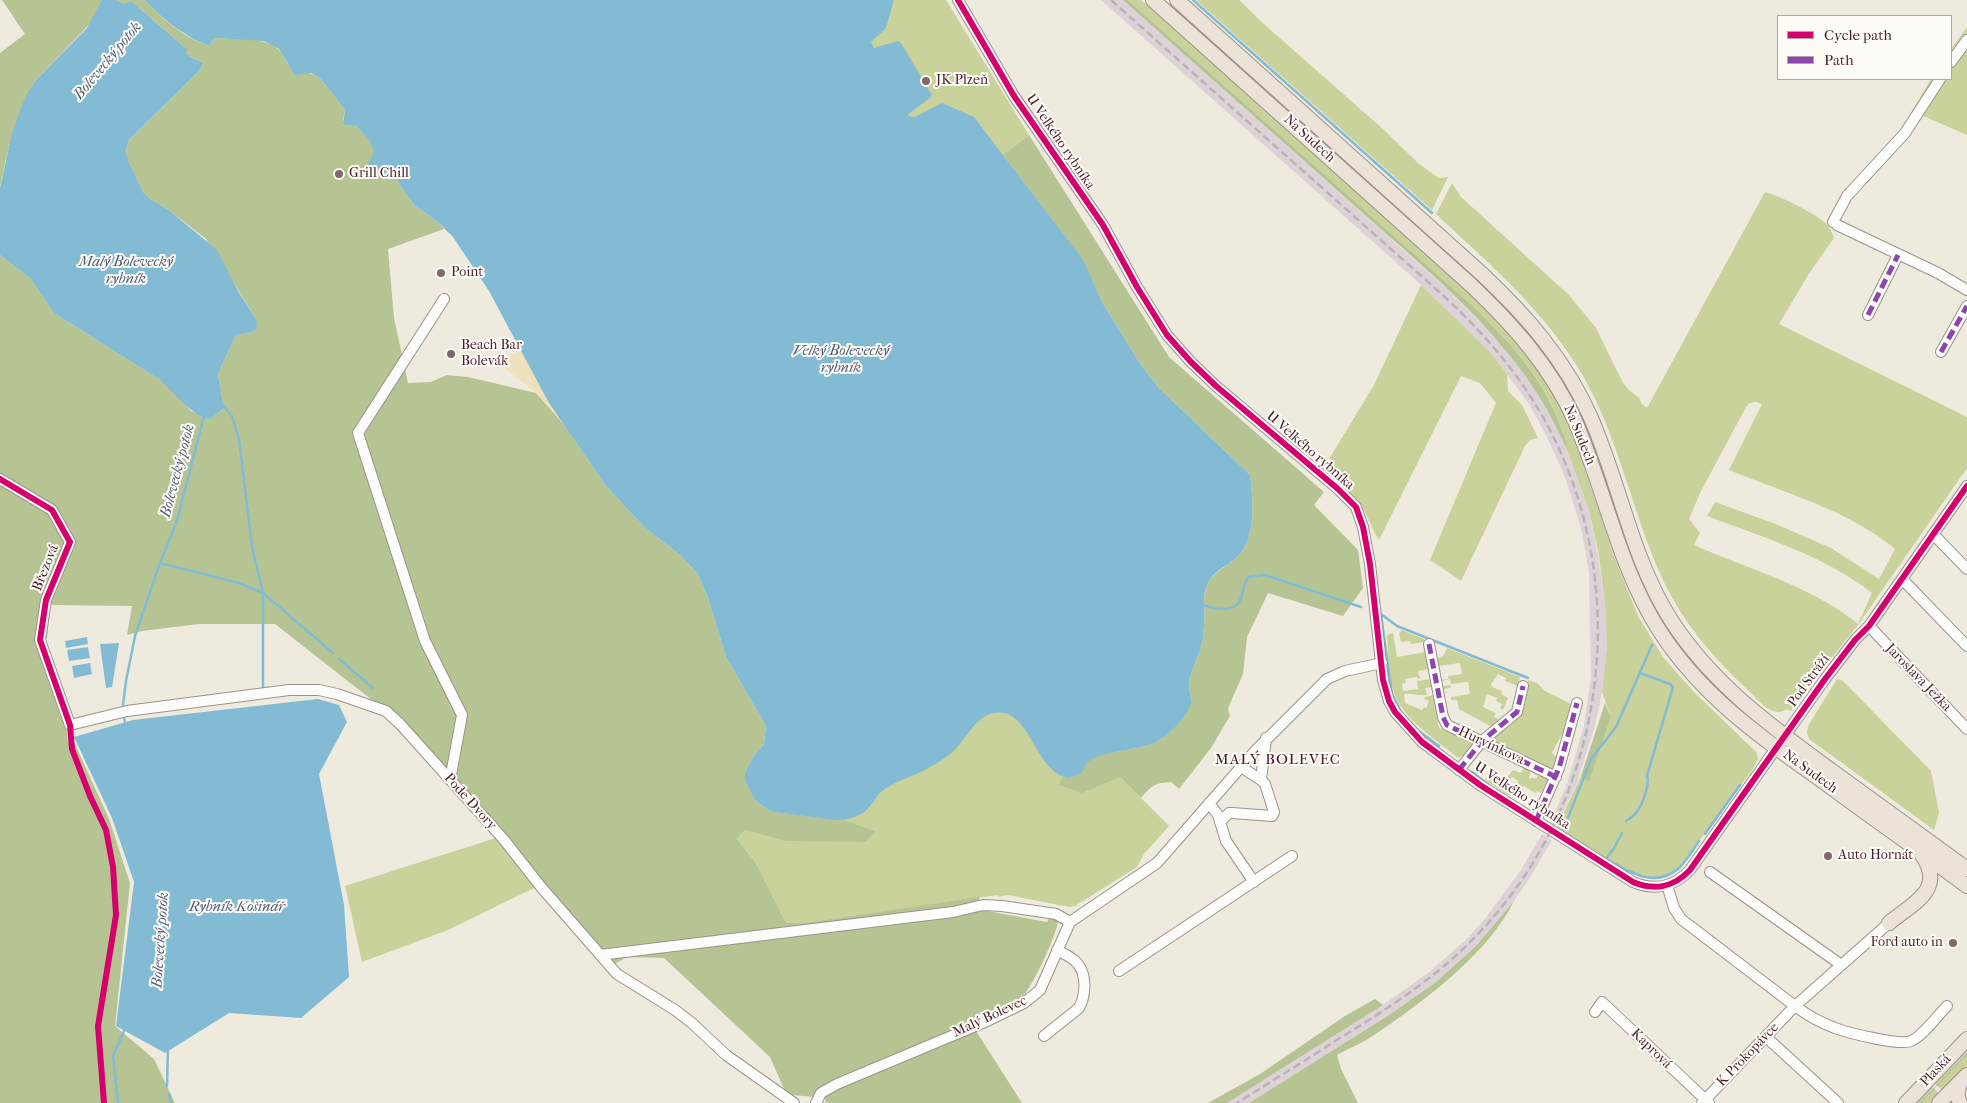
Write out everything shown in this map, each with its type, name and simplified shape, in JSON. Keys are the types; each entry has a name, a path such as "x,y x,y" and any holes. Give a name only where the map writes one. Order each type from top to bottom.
{"main road":[{"name":"Na Sudech","path":"1153,0 1471,285 1521,335 1555,383 1574,419 1622,554 1644,603 1658,629 1681,661 1703,686 1729,711 1777,748 1967,886"},
{"name":"Na Sudech","path":"1177,0 1482,274 1533,324 1557,356 1584,403 1604,449 1640,555 1658,596 1670,619 1715,676 1747,706 1786,736 1967,869"},
{"path":"1889,923 1921,898 1930,884 1930,869 1919,850"},
{"name":"Plaská","path":"1906,1103 1967,1039"},
{"path":"1960,1103 1958,1088 1965,1077"},
{"name":"Plaská","path":"1939,1103 1965,1077"}],"street":[{"name":"U Velkého rybníka","path":"958,0 1014,96 1103,225 1137,287 1168,335 1190,362 1216,386 1338,489 1356,507 1363,527 1370,564 1385,687 1395,712 1422,742 1480,785 1536,821 1633,882 1653,887 1667,885"},
{"path":"1952,61 1967,40"},
{"path":"1939,80 1905,133 1847,196 1835,224 1938,272 1967,290"},
{"path":"1868,315 1898,254"},
{"path":"444,299 358,433 425,641 462,715 450,780"},
{"path":"1941,352 1967,306"},
{"name":"Březová","path":"0,479 52,510 70,542 46,600 40,640 70,725"},
{"name":"Pod Stráží","path":"1667,885 1683,877 1690,870 1840,660 1855,640 1869,626 1967,486"},
{"path":"1933,534 1967,568"},
{"path":"1902,579 1967,646"},
{"name":"Jaroslava Ježka","path":"1869,626 1967,729"},
{"name":"Hurvínkova","path":"1429,644 1447,725 1556,777"},
{"path":"600,955 953,912 983,905 1056,914 1070,922 1157,863 1266,738 1328,679 1345,671 1382,663"},
{"path":"1459,770 1482,741 1517,712 1523,686"},
{"name":"Pode Dvory","path":"70,725 127,711 289,690 319,690 337,694 386,711 402,725 505,841 541,887 617,974 675,1010 726,1055 794,1103"},
{"path":"1536,821 1556,777 1578,703"},
{"path":"1261,780 1266,738"},
{"path":"1220,822 1229,813 1272,816 1274,812 1265,784 1241,766"},
{"path":"1209,803 1215,809 1226,841 1254,882"},
{"path":"1119,971 1292,856"},
{"path":"1710,872 1840,964"},
{"path":"1667,885 1674,908 1681,919 1795,1006 1808,1015 1836,1028 1904,1043 1913,1041 1947,1006"},
{"name":"Malý Bolevec","path":"816,1103 821,1093 837,1084 985,1022 1024,1003 1040,990 1070,922"},
{"path":"1795,1006 1840,964 1889,923"},
{"path":"1044,1036 1079,1008 1083,1002 1082,970 1071,957 1057,950"},
{"name":"Kaprová","path":"1595,1012 1602,1002 1705,1102"},
{"name":"K Prokopávce","path":"1705,1102 1795,1006"},
{"path":"1766,1037 1838,1103"}],"shaded area":[{"path":"1101,0 1123,0 1449,291 1504,347 1535,389 1558,428 1589,510 1605,603 1607,647 1602,692 1595,726 1576,785 1557,825 1551,822 1568,781 1584,726 1591,677 1589,572 1581,528 1565,477 1530,405 1490,352 1417,281"},
{"path":"1542,834 1552,840 1514,901 1476,946 1436,982 1389,1015 1249,1103 1227,1103 1383,1005 1428,973 1468,938 1484,920 1521,870"}],"green space":[{"path":"2,0 103,0 106,7 36,80 17,119 0,187 0,53 25,34"},
{"path":"116,0 145,0 175,28 192,39 210,46 213,39 217,38 249,39 265,42 280,51 291,67 320,78 345,110 343,120 345,125 356,126 371,143 373,153 368,163 395,178 414,205 439,223 444,229 388,249 394,318 408,383 431,382 447,375 468,377 536,393 563,423 606,486 645,528 679,554 698,574 708,598 726,657 766,726 764,744 753,757 745,772 745,781 759,804 773,812 844,820 876,831 865,842 784,841 745,830 737,839 756,863 786,923 811,922 979,897 982,910 1047,922 1050,916 1058,921 1057,928 1043,961 1032,983 1022,997 969,1020 1022,1103 826,1103 825,1098 793,1095 785,1091 770,1057 664,958 627,957 613,965 386,711 275,624 199,624 142,631 127,635 132,606 50,605 47,638 40,640 64,706 68,742 74,742 109,819 130,883 115,1026 154,1059 175,1103 0,1103 0,255 31,279 54,313 160,380 173,390 191,411 211,419 224,408 218,374 236,335 250,333 257,320 206,239 143,192 129,162 126,150 129,140 199,71 203,63 186,53 186,48 131,1 124,4"},
{"name":"JK Plzeň","path":"860,0 946,0 1029,135 1003,155 936,199 821,26"},
{"path":"1123,0 1128,0 1485,318 1517,352 1544,390 1567,443 1566,448 1548,411 1525,376 1500,343 1472,313 1411,256"},
{"path":"1128,0 1141,0 1203,53 1452,276 1521,345 1554,392 1568,419 1614,556 1638,616 1663,657 1693,691 1757,753 1758,759 1752,770 1679,868 1661,878 1645,878 1619,867 1556,829 1581,776 1589,781 1611,717 1602,692 1607,647 1605,604 1599,556 1589,510 1566,448 1567,443 1544,389 1517,352 1474,307"},
{"path":"1196,0 1239,0 1383,129 1418,163 1439,178 1448,177 1432,210"},
{"path":"1967,27 1967,135 1912,111 1930,80 1952,80 1952,48"},
{"path":"1029,135 1169,357 1324,492 1314,505 1358,550 1363,588 1343,616 1268,593 1247,637 1243,674 1228,708 1230,716 1211,748 1179,789 1171,782 1161,783 1151,787 1141,798 1120,777 1082,793 1059,785 1062,777 1069,778 1083,772 1086,764 1093,759 1108,753 1152,744 1159,740 1175,726 1192,702 1189,685 1203,636 1206,588 1214,575 1243,550 1247,541 1252,519 1250,475 1158,387 1139,362 1102,302 1084,262 1003,155"},
{"path":"1010,165 1069,242 1114,753 1120,777 1169,826 1144,854 1137,867 1075,906 1069,907 1008,895 998,897 998,895 811,922 786,923 756,863 737,839 745,830 784,841 876,831 844,820 836,820 764,744"},
{"path":"1452,183 1461,197 1569,295 1596,328 1622,381 1647,408 1765,192 1771,194 1818,217 1829,227 1834,238 1808,275 1779,324 1967,417 1967,468 1858,625 1807,688 1791,711 1787,709 1782,712 1772,711 1762,704 1712,654 1690,626 1663,580 1641,525 1613,442 1590,388 1575,363 1545,322 1528,303 1436,214","holes":["1750,403 1762,404 1729,470 1837,513 1858,524 1895,549 1879,579 1831,548 1773,523 1715,502 1707,516 1793,548 1834,568 1872,593 1858,624 1839,610 1800,588 1694,545 1700,533 1689,519 1700,493 1746,407"]},
{"path":"1421,285 1490,352 1507,374 1508,391 1522,405 1538,438 1530,440 1525,446 1461,581 1430,560 1496,403 1480,383 1461,376 1379,540 1359,503 1323,469 1374,385"},
{"path":"1402,630 1424,639 1424,642 1411,644 1410,641 1401,642 1399,633"},
{"path":"1393,633 1397,657 1426,652 1429,669 1418,671 1420,679 1417,677 1405,679 1406,683 1402,684 1403,691 1418,689 1417,681 1431,679 1432,687 1425,688 1427,695 1404,694 1405,703 1422,710 1424,707 1426,708 1429,701 1424,699 1425,697 1434,695 1439,728 1473,743 1464,755 1458,758 1425,732 1409,717 1397,700 1390,677 1387,635"},
{"path":"1447,648 1520,677 1518,686 1505,681 1506,678 1498,674 1491,684 1492,687 1502,691 1501,694 1508,698 1503,710 1500,708 1502,704 1496,701 1497,698 1487,694 1483,707 1496,713 1494,717 1501,720 1492,727 1459,709 1457,700 1451,700 1451,697 1470,694 1468,682 1451,684 1450,679 1442,681 1443,686 1450,685 1451,688 1442,689 1440,680 1448,679 1448,676 1462,674 1460,663 1438,666 1438,658 1444,655"},
{"path":"1837,679 1842,680 1931,771 1939,813 1934,830 1809,739 1807,733 1808,726"},
{"path":"1528,680 1537,683 1545,691 1575,706 1552,753 1558,758 1556,766 1551,769 1495,743 1493,738 1521,716"},
{"path":"1605,703 1611,717 1589,782 1581,776"},
{"path":"1524,767 1531,770 1529,778 1531,779 1532,777 1536,779 1539,774 1548,778 1541,793 1537,791 1535,793 1524,786 1521,788 1517,786 1518,781 1512,777 1504,787 1512,793 1510,796 1485,780 1487,777 1501,785 1513,770 1521,773"},
{"path":"499,837 537,885 534,888 448,930 362,962 345,886"},
{"path":"1514,901 1503,921 1488,940 1453,976 1393,1022 1365,1041 1337,1055 1341,1069 1358,1103 1249,1103 1389,1015 1436,982 1476,946"},
{"path":"1375,999 1383,1005 1227,1103 1208,1103 1260,1074 1345,1016"},
{"path":"1967,1044 1967,1069 1944,1092 1932,1081"},
{"path":"1929,1084 1941,1095 1933,1103 1912,1103"}],"sand":[{"path":"542,341 567,428 536,393 497,362"}],"water":[{"name":"Malý Bolevecký rybník","path":"102,0 116,0 124,4 131,1 187,49 186,53 203,63 199,71 129,140 126,150 129,162 143,192 150,199 169,210 217,250 238,291 257,320 256,329 250,333 236,335 218,374 224,408 211,419 197,414 190,409 160,380 54,313 31,279 0,255 0,188 12,133 20,110 36,80 87,28"},
{"name":"Velký Bolevecký rybník","path":"145,0 894,0 886,28 871,42 874,48 898,41 901,43 932,95 908,114 909,116 915,117 942,103 974,117 1084,261 1102,302 1139,362 1158,387 1250,475 1252,519 1247,541 1243,550 1214,575 1206,588 1203,639 1191,673 1189,685 1192,702 1181,721 1158,741 1145,746 1100,756 1088,762 1083,772 1069,778 1058,774 1050,767 1021,725 1013,717 1004,713 994,713 979,721 949,755 923,771 887,788 880,793 864,812 855,817 836,820 773,812 759,804 745,781 745,772 753,757 764,744 766,726 726,657 708,598 698,574 679,554 645,528 606,486 549,403 489,291 453,237 439,223 414,205 395,178 367,163 373,154 371,144 356,126 343,123 345,110 320,78 311,73 295,75 279,49 264,41 217,38 213,39 210,46 202,43 175,27 158,14"},
{"path":"87,637 88,644 66,648 65,641"},
{"path":"119,643 112,687 106,688 100,644"},
{"path":"88,647 90,658 69,661 67,650"},
{"path":"90,663 92,674 74,678 72,666"},
{"name":"Rybník Košinář","path":"318,699 339,705 347,722 319,774 344,905 349,977 301,1018 229,1013 165,1053 116,1026 134,882 112,818 74,737 133,720"}],"waterway":[{"path":"1193,0 1432,213"},
{"path":"223,406 232,416 239,439 252,547 263,593 263,692"},
{"name":"Bolevecký potok","path":"123,705 135,636 160,563 177,521 204,416"},
{"path":"160,563 239,583 263,593 333,653"},
{"path":"1202,605 1220,609 1236,606 1248,577 1265,575 1361,607"},
{"path":"1381,614 1397,626 1528,678"},
{"path":"1381,615 1392,694 1401,712"},
{"path":"1562,833 1591,759 1616,727 1652,645"},
{"path":"339,659 373,688"},
{"path":"1626,821 1636,813 1644,798 1648,784 1647,776 1673,687 1670,684 1640,673"},
{"name":"Bolevecký potok","path":"123,714 126,726"},
{"path":"1416,729 1439,746"},
{"path":"1472,772 1489,785"},
{"path":"1705,834 1740,785"},
{"path":"1622,833 1606,859 1632,873 1650,878 1669,875 1678,869 1699,841"},
{"path":"118,1103 113,1056 124,1031"},
{"name":"Bolevecký potok","path":"167,1086 168,1048"},
{"name":"Bolevecký potok","path":"169,1094 171,1103"}],"tram line":[{"path":"1920,1103 1967,1054"}],"railway":[{"path":"1111,0 1446,298 1493,347 1534,402 1556,442 1580,504 1594,569 1598,635 1592,701 1577,765 1553,826 1519,883 1477,935 1446,965 1376,1015 1237,1103"}],"marked path":[{"path":"1868,315 1898,255"},
{"path":"1941,352 1967,306"},
{"path":"1429,644 1443,717 1447,725 1556,777"},
{"path":"1459,770 1482,741 1517,712 1523,686"},
{"path":"1536,821 1559,768 1577,703"}],"cycle path":[{"path":"958,0 1014,96 1103,225 1137,287 1167,335 1216,386 1338,489 1356,507 1363,527 1370,564 1383,680 1389,701 1395,712 1422,742 1480,785 1633,882 1641,885 1663,886 1684,876 1690,870 1825,679 1855,640 1869,626 1967,486"},
{"path":"0,479 52,510 70,542 46,600 40,640 70,725 72,749 90,796 106,830 113,867 116,915 98,1026 104,1103"}],"place":[{"name":"JK Plzeň","path":"926,81"},
{"name":"Grill Chill","path":"339,174"},
{"name":"Point","path":"441,273"},
{"name":"Beach Bar Bolevák","path":"451,354"},
{"name":"Auto Hornát","path":"1828,856"},
{"name":"Ford auto in","path":"1953,943"}],"district":[{"name":"MALÝ BOLEVEC","path":"1278,760"}]}
